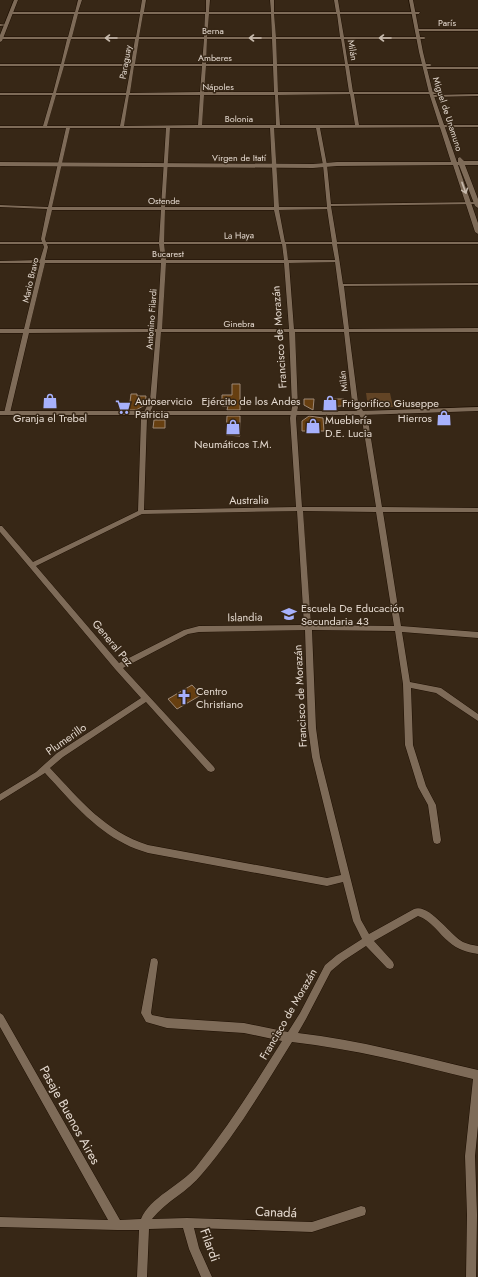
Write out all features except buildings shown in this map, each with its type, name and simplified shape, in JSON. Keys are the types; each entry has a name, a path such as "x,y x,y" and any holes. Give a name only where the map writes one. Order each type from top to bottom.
{"main road":[{"name":"Ejército de los Andes","path":"4,413 362,413 478,409"}],"street":[{"path":"1,39 16,0"},
{"path":"45,127 80,0"},
{"name":"Paraguay","path":"122,126 144,0"},
{"path":"200,126 208,0"},
{"name":"Francisco de Morazán","path":"144,1225 148,1215 156,1206 182,1188 198,1172 225,1137 244,1110 303,1016 328,968 367,940 357,921 316,757 310,692 308,628 293,418 295,407 292,331 286,261 277,208 275,126 277,94 274,64 272,0"},
{"name":"Milán","path":"336,0 357,126"},
{"name":"Miguel de Unamuno","path":"411,0 413,13 420,30"},
{"name":"Miguel de Unamuno","path":"416,0 419,13 421,38 442,126 470,204 478,232"},
{"path":"11,13 419,13"},
{"path":"0,25 6,25"},
{"name":"París","path":"420,30 478,30"},
{"name":"Berna","path":"1,39 421,38"},
{"name":"Amberes","path":"0,65 347,64 478,68"},
{"name":"Nápoles","path":"0,94 478,95"},
{"name":"Miguel de Unamuno","path":"434,94 478,204"},
{"name":"Antonino Filardi","path":"141,512 144,422 146,413 153,400 164,261 162,244 163,208 168,126"},
{"name":"Bolonia","path":"0,127 478,126"},
{"name":"Mario Bravo","path":"4,413 27,331 46,247 43,239 68,127"},
{"name":"Milán","path":"318,127 325,165 355,402 365,420 407,684 409,745 422,787 432,805 437,840"},
{"name":"Virgen de Itatí","path":"0,164 275,166 478,163"},
{"name":"Ostende","path":"0,206 50,208 277,208 478,204"},
{"name":"La Haya","path":"0,244 478,243"},
{"name":"Bucarest","path":"0,262 336,261"},
{"path":"341,285 478,284"},
{"name":"Ginebra","path":"0,331 478,330"},
{"name":"Australia","path":"32,565 141,512 299,509 478,510"},
{"name":"General Paz","path":"0,528 146,699 211,769"},
{"name":"Islandia","path":"118,667 186,632 194,630 308,628 398,629 439,630 478,635"},
{"path":"407,684 438,690 478,718"},
{"name":"Plumerillo","path":"0,798 39,774 60,755 146,699"},
{"path":"45,768 90,815 115,834 129,842 148,849 328,882 346,878"},
{"path":"390,965 367,940 413,914 421,912 456,943 478,950"},
{"path":"154,962 146,1013 149,1019 167,1023 244,1028 289,1038 304,1038 364,1048 478,1076 470,1156 472,1215 471,1277"},
{"name":"Pasaje Buenos Aires","path":"0,1018 117,1225"},
{"name":"Canadá","path":"144,1225 187,1223 312,1227 360,1211"},
{"path":"0,1222 144,1225 142,1277"},
{"name":"Filardi","path":"187,1223 194,1249 207,1277"}],"shaded area":[{"path":"366,393 390,393 393,407 368,407"}],"place":[{"name":"Granja el Trebel","path":"50,401"},
{"name":"Frigorifico Giuseppe","path":"330,403"},
{"name":"Autoservicio Patricia","path":"123,407"},
{"name":"Hierros","path":"444,418"},
{"name":"Mueblería D.E. Lucia","path":"313,426"},
{"name":"Neumáticos T.M.","path":"233,427"},
{"name":"Escuela De Educación Secundaria 43","path":"289,614"},
{"name":"Centro Christiano","path":"184,697"}]}
